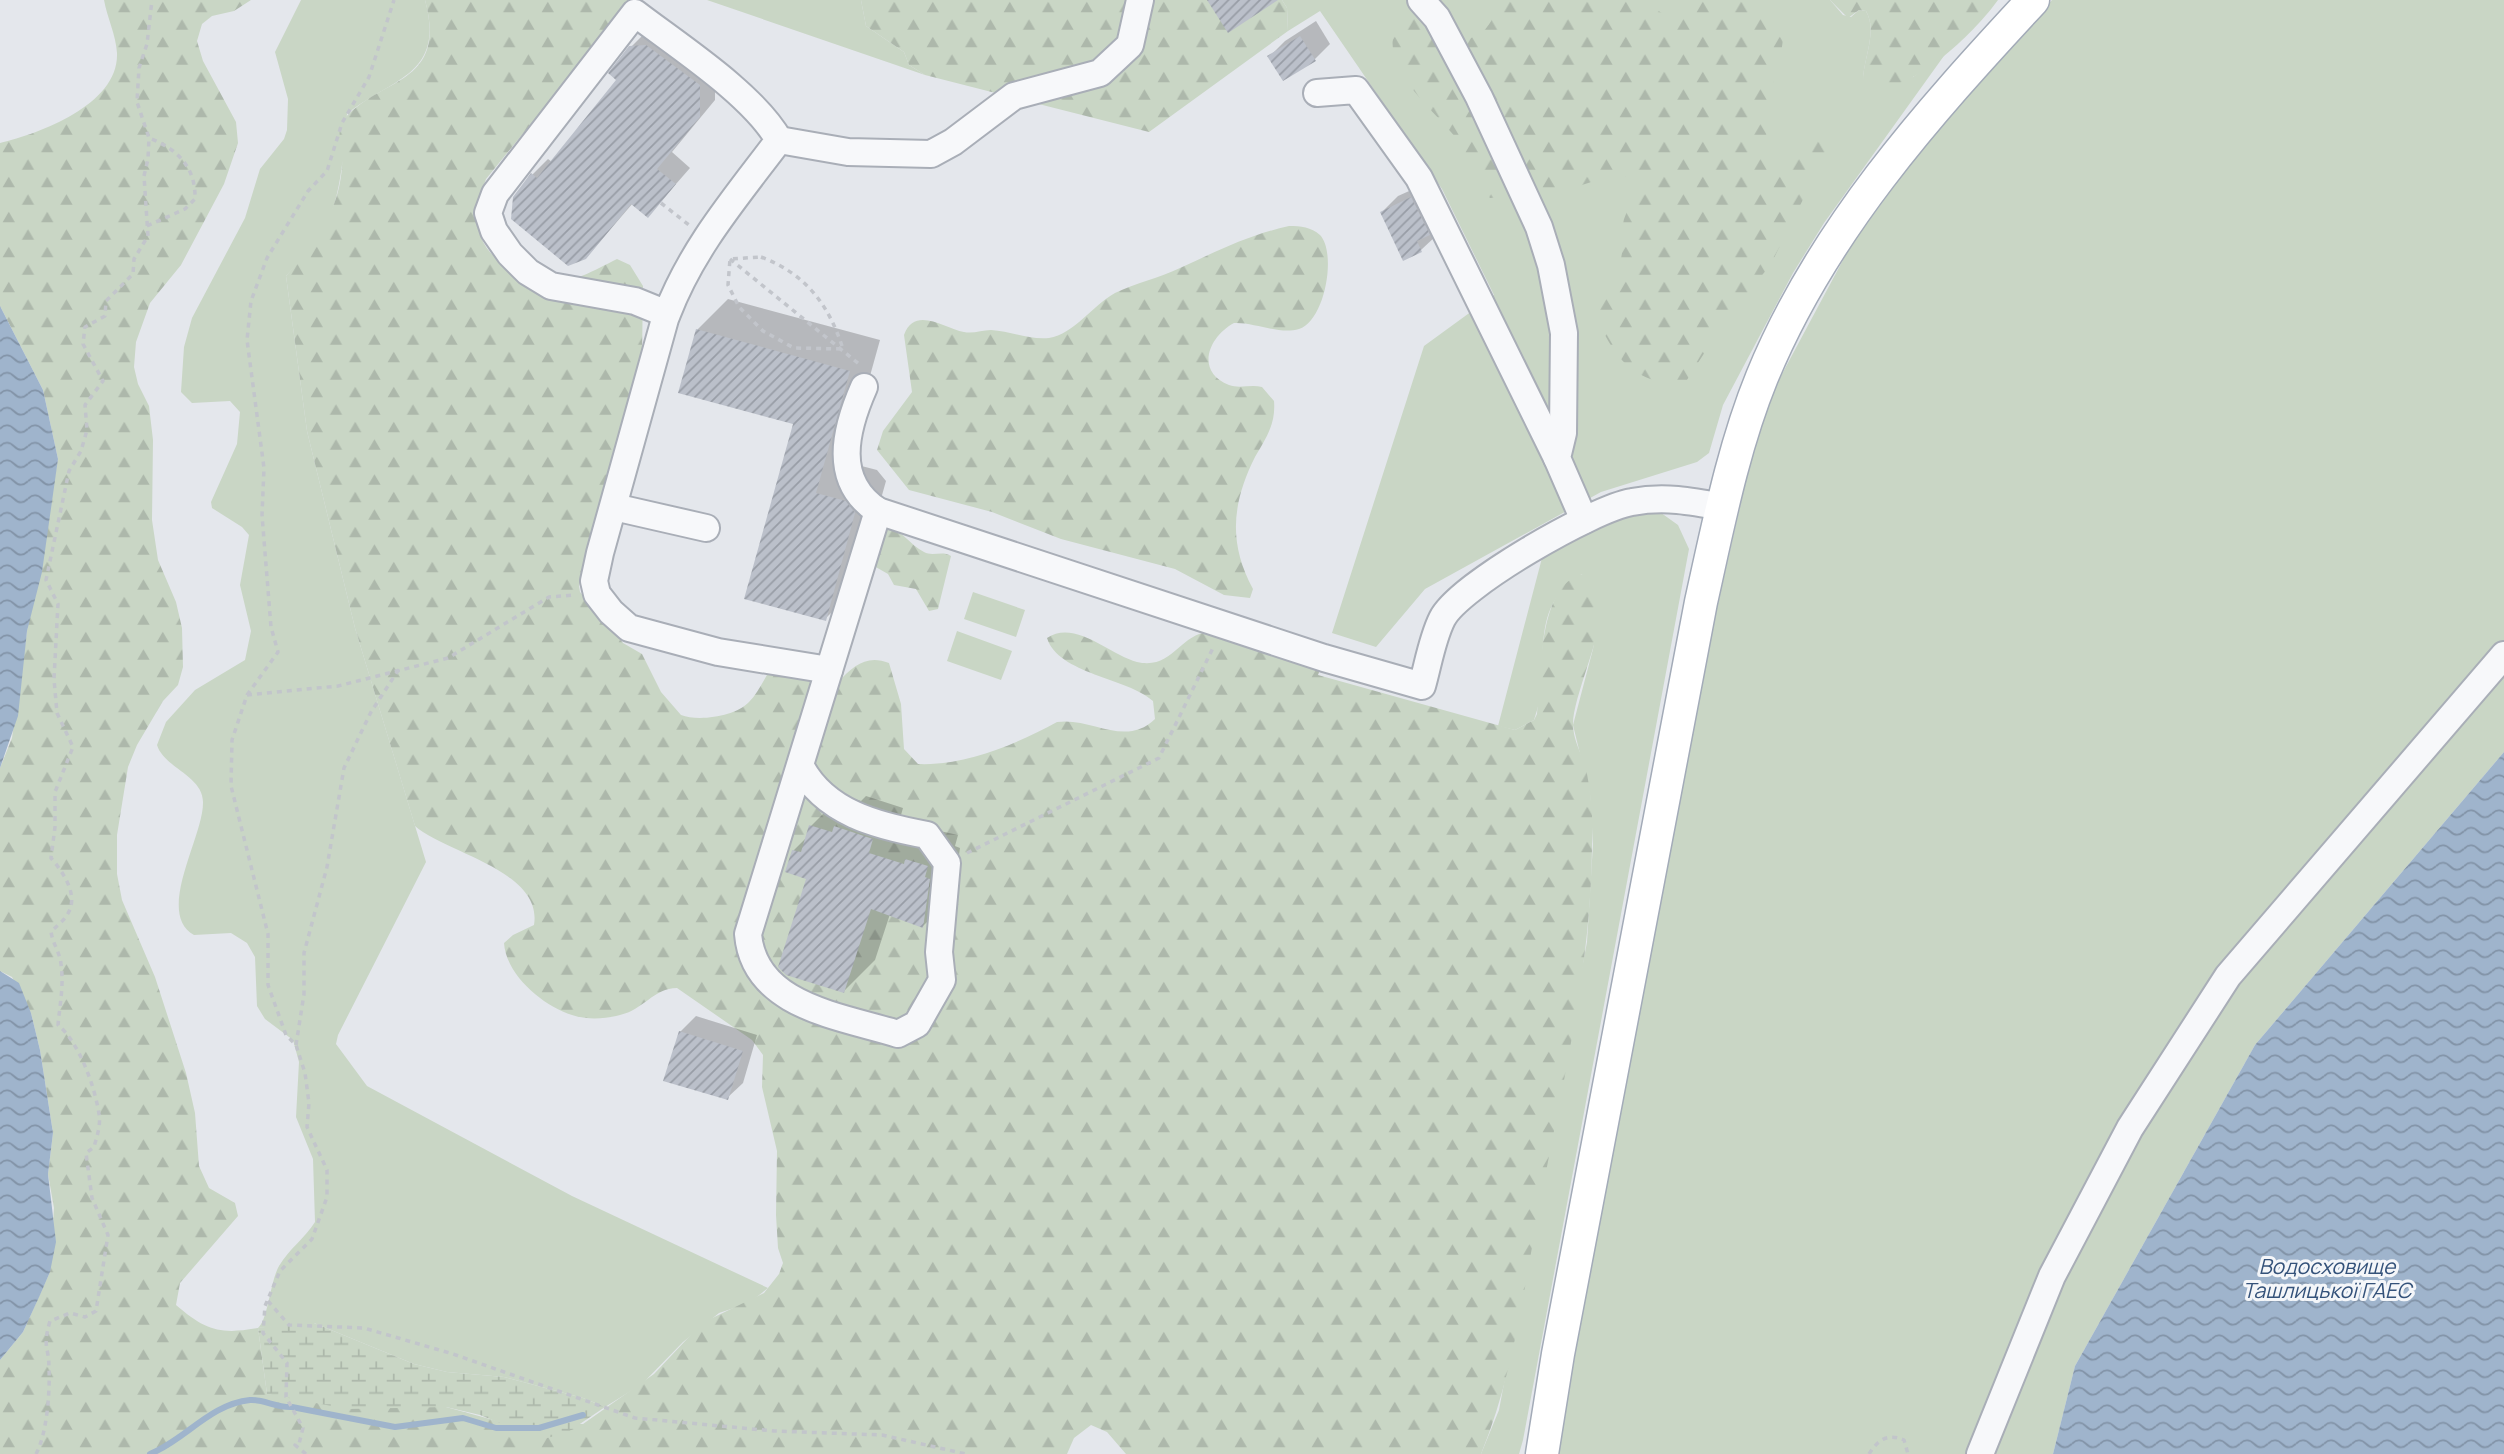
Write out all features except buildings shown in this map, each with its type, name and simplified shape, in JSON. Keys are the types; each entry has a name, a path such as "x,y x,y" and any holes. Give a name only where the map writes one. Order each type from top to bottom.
{"main road":[{"path":"1542,1454 1558,1354 1701,601 1722,506 1761,380 1788,321 1825,258 1901,148 2033,0"}],"lane":[{"path":"779,140 848,152 930,154 953,142 1014,96 1100,73 1130,45 1140,0"},
{"path":"1421,0 1437,18 1490,119 1526,196 1551,265 1564,333 1563,433 1557,458"},
{"path":"667,314 635,301 551,286 528,272 510,254 494,231 488,213 495,194 635,13 748,102 771,125 779,140"},
{"path":"1317,93 1356,90 1419,178 1557,458 1584,520"},
{"path":"779,140 705,238 680,278 667,314 594,581 597,594 611,612 629,628 718,652 829,670"},
{"path":"864,387 853,411 846,456 851,481 858,497 878,511 1224,625 1422,686 1441,619 1456,598 1479,581 1584,520 1629,502 1674,497 1722,506"},
{"path":"614,506 706,528"},
{"path":"800,765 807,779 838,808 884,827 927,835 947,863 940,952 942,980 917,1024 898,1034 816,1010 790,998 765,981 750,954 748,934 878,511"},
{"path":"1980,1454 2052,1276 2130,1128 2221,988 2504,655"}],"path":[{"path":"36,1454 44,1439 50,1366 44,1344 50,1321 70,1313 85,1317 96,1311 108,1235 92,1198 86,1164 86,1153 94,1146 100,1116 83,1063 68,1034 58,1025 64,989 61,961 53,947 51,932 67,917 72,905 66,880 51,858 55,827 55,792 74,747 57,713 54,679 58,604 46,580 47,563 69,471 81,452 87,430 85,405 103,381 82,344 85,327 105,316 106,301 133,274 134,259 148,236 144,176 149,138 137,102 139,68 148,44 152,0"},
{"path":"296,1045 286,1035 268,985 268,934 231,786 232,740 247,695 278,652 271,627 262,515 264,468 247,340 251,301 267,258 308,191 327,171 342,123 369,76 394,0"},
{"path":"147,226 186,209 195,199 196,180 188,166 175,153 149,138"},
{"path":"661,203 859,363 864,387"},
{"path":"730,258 761,257 785,266 794,273 812,288 835,323 843,349"},
{"path":"730,258 728,285 739,306 763,331 794,348 843,349"},
{"path":"247,695 338,686 399,668 448,658 548,597 597,594"},
{"path":"947,863 1159,758 1224,625"},
{"path":"306,1454 295,1445 299,1444 303,1428 286,1397 287,1363 263,1333 268,1301 280,1271 312,1239 327,1197 327,1170 307,1127 309,1103 305,1073 296,1045 304,994 304,953 327,867 344,768 371,712 399,668"},
{"path":"268,1301 289,1325 364,1328 453,1354 635,1418 774,1431 882,1435 966,1454"},
{"path":"1869,1454 1877,1443 1887,1437 1904,1440 1908,1454"}],"green space":[{"path":"104,0 251,0 234,11 212,16 202,24 197,41 203,61 236,122 238,143 224,184 181,265 150,303 136,342 134,367 138,384 149,406 153,440 152,520 158,560 176,602 182,628 183,667 178,685 163,701 137,745 128,767 117,835 117,874 122,900 155,977 186,1073 195,1113 199,1166 209,1188 235,1203 238,1216 180,1283 176,1305 196,1320 214,1328 233,1331 258,1328 267,1394 446,1407 501,1422 583,1424 654,1374 702,1323 764,1293 779,1274 783,1263 778,1248 776,1215 777,1151 762,1087 763,1055 752,1040 677,988 655,995 628,1012 609,1017 578,1017 549,1004 528,988 506,955 504,943 513,935 534,925 533,906 523,890 489,865 429,836 415,826 355,628 307,431 286,276 316,239 331,212 342,166 341,123 372,96 405,77 418,65 427,50 430,29 425,0 632,0 486,179 478,220 483,242 490,252 500,262 533,283 547,285 568,281 617,259 630,265 643,286 642,356 579,586 580,592 623,643 642,654 661,692 681,715 697,718 717,716 743,707 756,694 773,665 839,687 839,681 855,666 867,661 881,661 889,663 901,704 904,749 918,764 936,764 990,752 1057,722 1083,723 1108,730 1132,731 1155,719 1153,701 1142,693 1065,660 1054,650 1047,638 1058,633 1081,635 1127,658 1149,663 1168,657 1190,639 1209,632 1322,664 1318,675 1515,730 1534,720 1537,714 1545,631 1559,592 1572,579 1589,573 1598,585 1601,602 1599,622 1573,724 1587,774 1592,820 1590,891 1582,978 1511,1358 1493,1423 1481,1454 1126,1454 1107,1432 1091,1425 1074,1438 1067,1454 0,1454 0,1360 23,1332 50,1272 54,1208 48,1174 53,1133 40,1050 31,1013 12,977 0,971 0,768 12,738 27,631 58,459 43,390 0,306 0,143 56,124 92,101 105,87 114,71 117,53"},
{"path":"301,0 425,0 429,25 428,45 421,60 410,72 347,114 340,178 333,210 327,225 308,253 286,276 307,431 355,628 426,862 338,1035 336,1044 367,1086 572,1196 768,1288 749,1303 719,1313 683,1342 642,1384 605,1407 583,1398 504,1377 447,1372 414,1364 314,1323 258,1328 264,1317 279,1266 315,1222 313,1159 296,1117 299,1062 293,1040 265,1019 257,1006 255,957 247,943 231,933 194,935 183,924 179,910 180,893 201,818 202,794 191,779 167,760 157,745 166,722 195,690 245,660 251,631 240,585 249,535 242,527 212,508 211,502 237,444 240,412 230,401 192,403 181,392 184,347 192,318 245,218 260,169 284,139 288,99 275,52"},
{"path":"707,0 861,0 866,26 904,52 909,65 925,75"},
{"path":"861,0 1282,0 1287,8 1288,31 1149,132 925,75 909,65 904,52 866,26"},
{"path":"1282,0 1830,0 1843,15 1851,17 1859,10 1866,11 1871,28 1863,81 1913,77 1946,53 1824,223 1793,273 1723,405 1709,453 1697,462 1601,492 1425,589 1376,647 1332,633 1424,346 1494,295 1442,189 1320,11 1288,31 1287,8"},
{"path":"1495,0 1641,0 1673,20 1678,19 1687,0 1754,0 1783,30 1779,62 1766,117 1771,150 1782,162 1802,144 1822,137 1826,139 1827,151 1771,264 1723,324 1685,383 1677,387 1640,374 1623,361 1602,329 1594,306 1594,291 1615,273 1620,261 1624,218 1636,189 1632,177 1607,177 1560,192 1490,198 1479,185 1461,145 1415,92 1395,59 1393,42 1397,23 1410,4 1458,42 1480,33 1490,23"},
{"path":"1830,0 1998,0 1974,29 1939,60 1901,83 1883,87 1866,86 1863,81 1871,28 1866,11 1859,10 1848,18"},
{"path":"2052,0 2504,0 2504,752 2255,1045 2075,1366 2053,1454 1555,1454 1678,779 1752,454 1774,389 1850,247 1924,145"},
{"path":"1289,226 1313,230 1325,244 1328,271 1322,300 1316,313 1308,323 1299,329 1291,330 1234,323 1217,337 1209,354 1212,372 1218,379 1233,386 1262,387 1274,401 1272,424 1247,474 1241,491 1236,523 1240,555 1253,589 1250,598 1224,595 1175,569 1061,539 992,512 909,490 877,450 883,431 912,392 904,335 915,321 931,321 967,332 991,330 1049,338 1067,331 1115,293 1172,272 1247,239"},
{"path":"1657,510 1678,525 1689,549 1523,1440 1519,1454 1481,1454 1499,1410 1587,942 1593,844 1590,795 1573,725 1593,649 1601,601 1582,574 1564,588 1552,605 1546,622 1542,681 1534,720 1515,730 1498,726 1542,558 1619,518"},
{"path":"889,528 924,552 951,556 938,609 929,611 916,589 894,585 888,574 874,566 884,531"},
{"path":"973,592 1025,610 1016,637 964,619"},
{"path":"957,631 1012,651 1001,680 947,661"},
{"path":"299,1322 314,1323 414,1364 447,1372 504,1377 583,1398 605,1407 568,1432 547,1438 530,1435 480,1415 446,1407 348,1409 267,1394 258,1328"}],"water":[{"path":"0,306 43,390 58,459 42,572 27,631 18,716 0,768"},
{"name":"Водосховище Ташлицької ГАЕС","path":"2504,752 2504,1454 2053,1454 2075,1366 2255,1045"},
{"path":"0,971 19,983 31,1013 40,1050 53,1133 48,1174 56,1242 50,1272 23,1332 0,1360"}],"waterway":[{"path":"150,1454 222,1408 250,1400 395,1427 463,1418 496,1428 539,1428 583,1415"}]}
